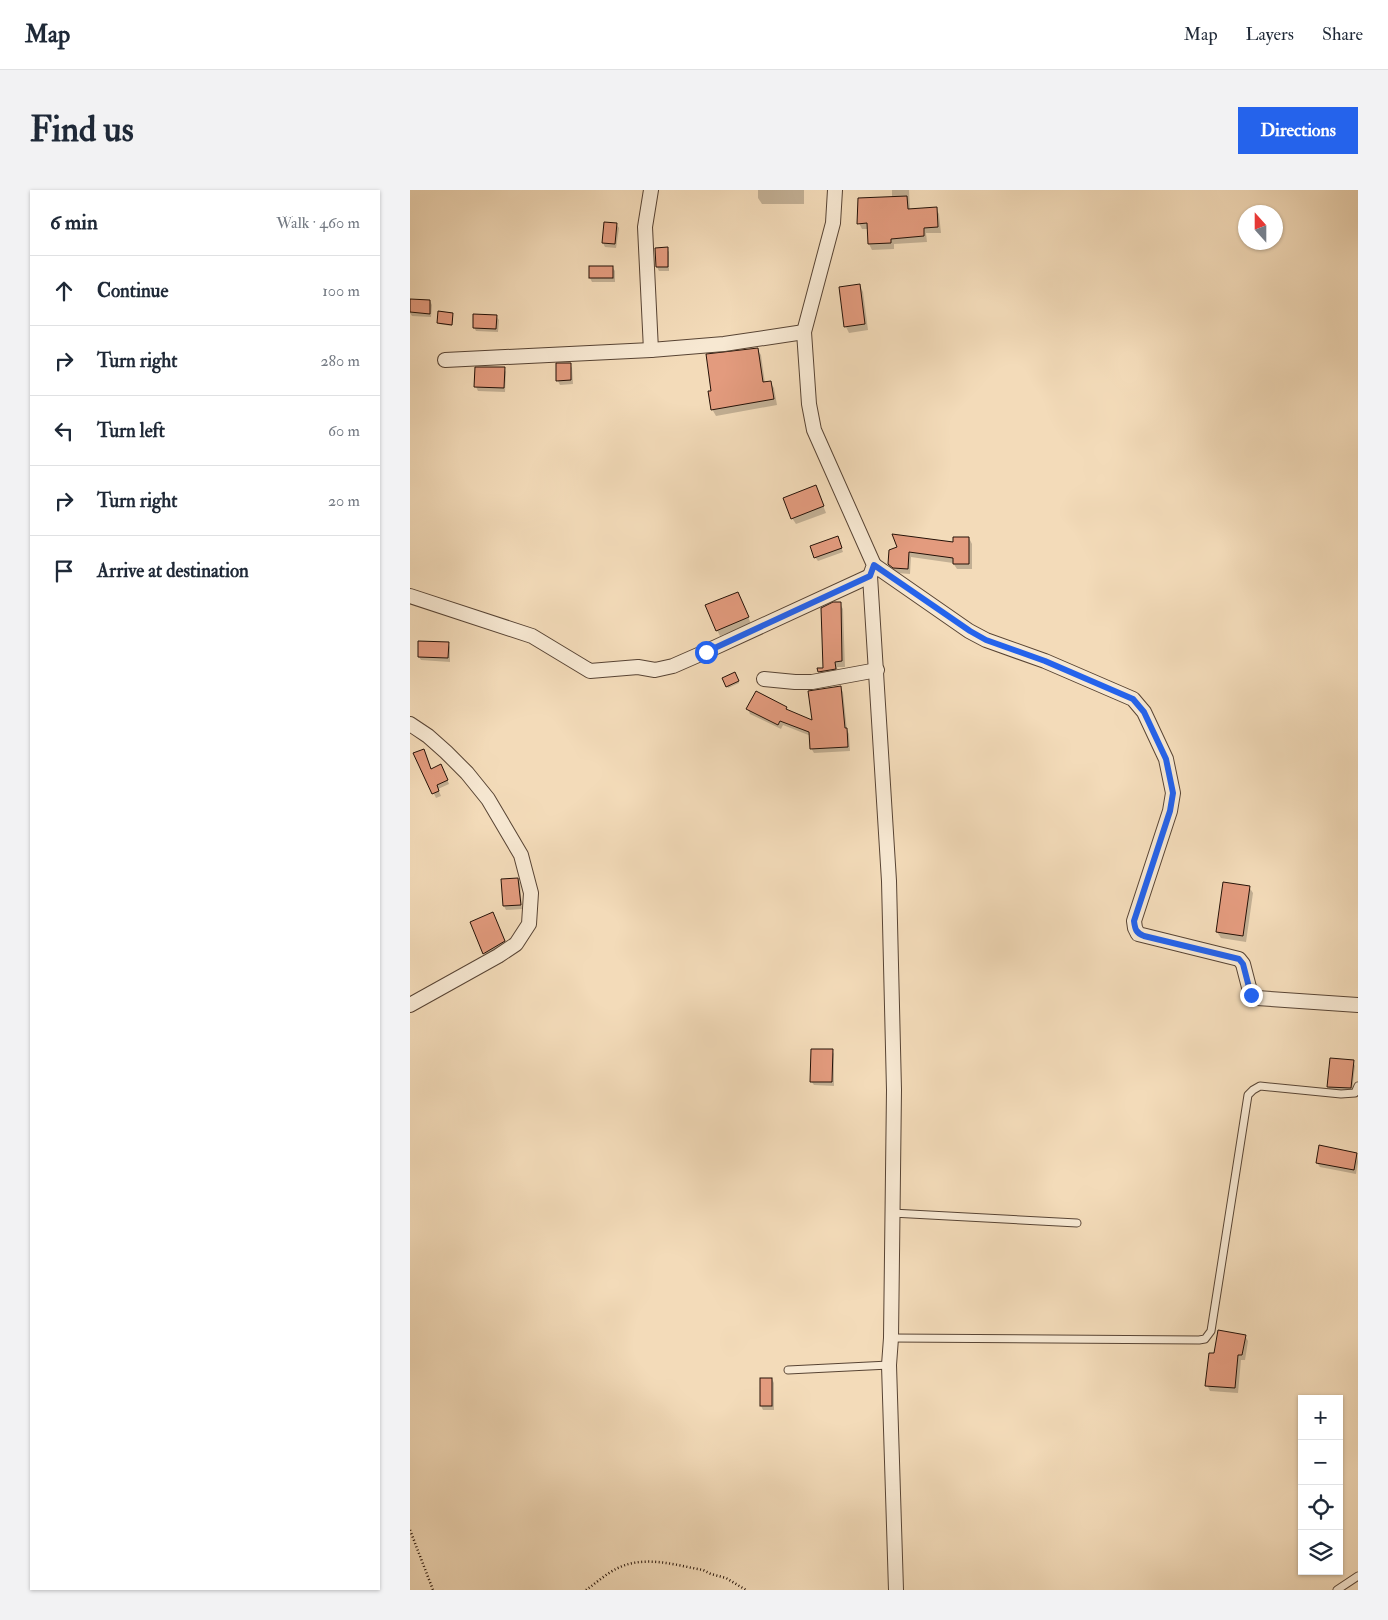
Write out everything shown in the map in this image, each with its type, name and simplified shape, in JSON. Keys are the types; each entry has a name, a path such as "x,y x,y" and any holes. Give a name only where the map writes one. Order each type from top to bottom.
{"street":[{"path":"651,190 645,227 651,350"},
{"path":"835,190 833,223 804,332 809,404 814,430 872,570 889,881 894,1090 891,1338 889,1365 896,1590"},
{"path":"445,360 651,350 724,344 804,332"},
{"path":"410,596 532,636 590,671 638,667 655,670 674,666 706,652 872,570"},
{"path":"872,570 978,635 1117,691 1133,699 1144,712 1166,759 1173,793 1170,811 1134,921 1134,928 1138,934 1239,959 1243,964 1251,995 1258,998 1358,1005"},
{"path":"764,679 812,682 877,670"},
{"path":"410,724 428,736 446,752 467,773 488,799 521,855 531,893 529,924 516,944 410,1005"}],"lane":[{"path":"891,1338 1205,1339 1211,1331 1248,1095 1252,1090 1260,1086 1341,1094 1355,1093 1358,1086"},
{"path":"892,1213 1077,1223"},
{"path":"788,1370 889,1365"},
{"path":"1337,1590 1358,1576"}],"path":[{"path":"410,1530 433,1590"},
{"path":"586,1590 617,1568 645,1560 703,1570 726,1578 746,1590"}],"building":[{"path":"907,196 908,209 937,207 938,227 924,228 924,236 891,239 891,243 868,244 867,223 857,224 858,198"},
{"path":"604,222 617,223 615,244 602,243"},
{"path":"668,247 668,267 656,267 655,248"},
{"path":"589,266 613,266 613,278 589,278"},
{"path":"860,284 865,324 844,327 839,287"},
{"path":"410,299 430,300 430,314 410,312"},
{"path":"438,311 453,313 452,325 437,323"},
{"path":"473,314 497,315 496,329 473,328"},
{"path":"758,348 763,382 771,381 774,399 711,410 708,391 711,391 706,354"},
{"path":"556,363 571,363 571,380 556,381"},
{"path":"475,367 505,367 504,388 474,387"},
{"path":"816,485 824,506 791,519 783,498"},
{"path":"892,534 953,542 953,537 969,537 969,564 953,564 953,558 909,552 908,569 893,568 888,564 889,550 897,547"},
{"path":"838,536 842,548 814,558 810,546"},
{"path":"738,592 749,617 716,631 705,605"},
{"path":"833,602 841,602 842,661 835,662 836,669 818,672 817,668 823,668 821,608"},
{"path":"418,641 449,642 448,658 418,657"},
{"path":"735,672 739,681 726,687 722,678"},
{"path":"841,686 848,747 810,749 809,732 780,721 778,725 746,709 756,691 787,707 786,709 812,720 808,691"},
{"path":"424,749 431,769 441,764 448,780 437,785 439,791 432,794 413,753"},
{"path":"518,878 521,905 503,906 501,879"},
{"path":"1223,882 1250,886 1243,936 1216,932"},
{"path":"493,912 505,941 483,954 470,922"},
{"path":"811,1049 833,1049 832,1082 810,1082"},
{"path":"1330,1058 1354,1060 1351,1088 1327,1087"},
{"path":"1319,1145 1357,1153 1354,1170 1316,1163"},
{"path":"1218,1330 1246,1335 1242,1355 1238,1355 1235,1388 1205,1386 1209,1353 1214,1353"},
{"path":"760,1378 772,1378 772,1406 760,1406"}],"route":[{"path":"706,652 870,576 874,565 986,640 1045,661 1133,699 1144,712 1157,736 1166,759 1173,793 1170,811 1134,921 1134,928 1138,934 1144,936 1233,956 1239,959 1243,964 1251,995"}]}
